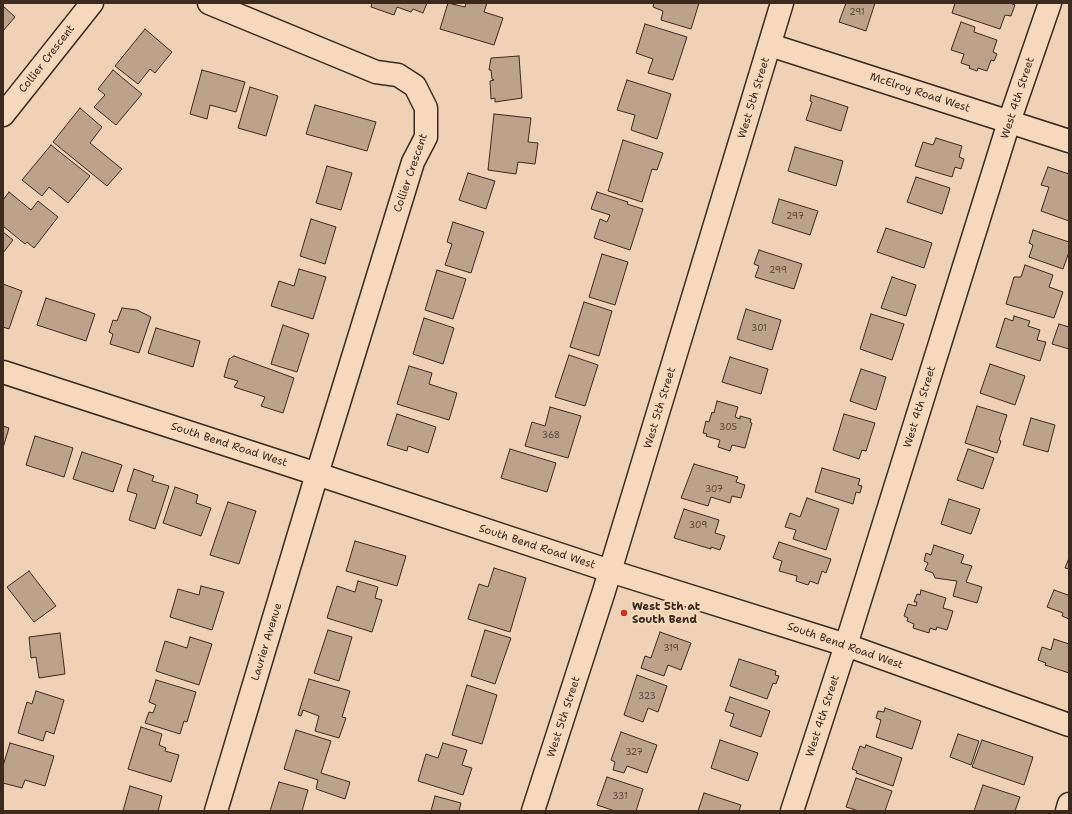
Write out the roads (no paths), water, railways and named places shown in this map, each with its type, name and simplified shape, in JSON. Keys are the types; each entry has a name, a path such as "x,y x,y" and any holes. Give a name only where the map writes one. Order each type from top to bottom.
{"street":[{"name":"Collier Crescent","path":"3,115 92,3"},
{"name":"Collier Crescent","path":"209,3 376,72 398,75 415,86 426,108 426,136 413,162 317,474"},
{"name":"West 5th Street","path":"534,811 610,571 782,3"},
{"name":"West 4th Street","path":"792,811 846,645 1009,122 1050,3"},
{"name":"McElroy Road West","path":"770,46 1069,141"},
{"name":"South Bend Road West","path":"3,372 610,571 846,645 1069,726"},
{"name":"Laurier Avenue","path":"216,811 317,474"},
{"path":"1067,811 1069,804"}],"place":[{"name":"West 5th at South Bend","path":"624,613"}]}
